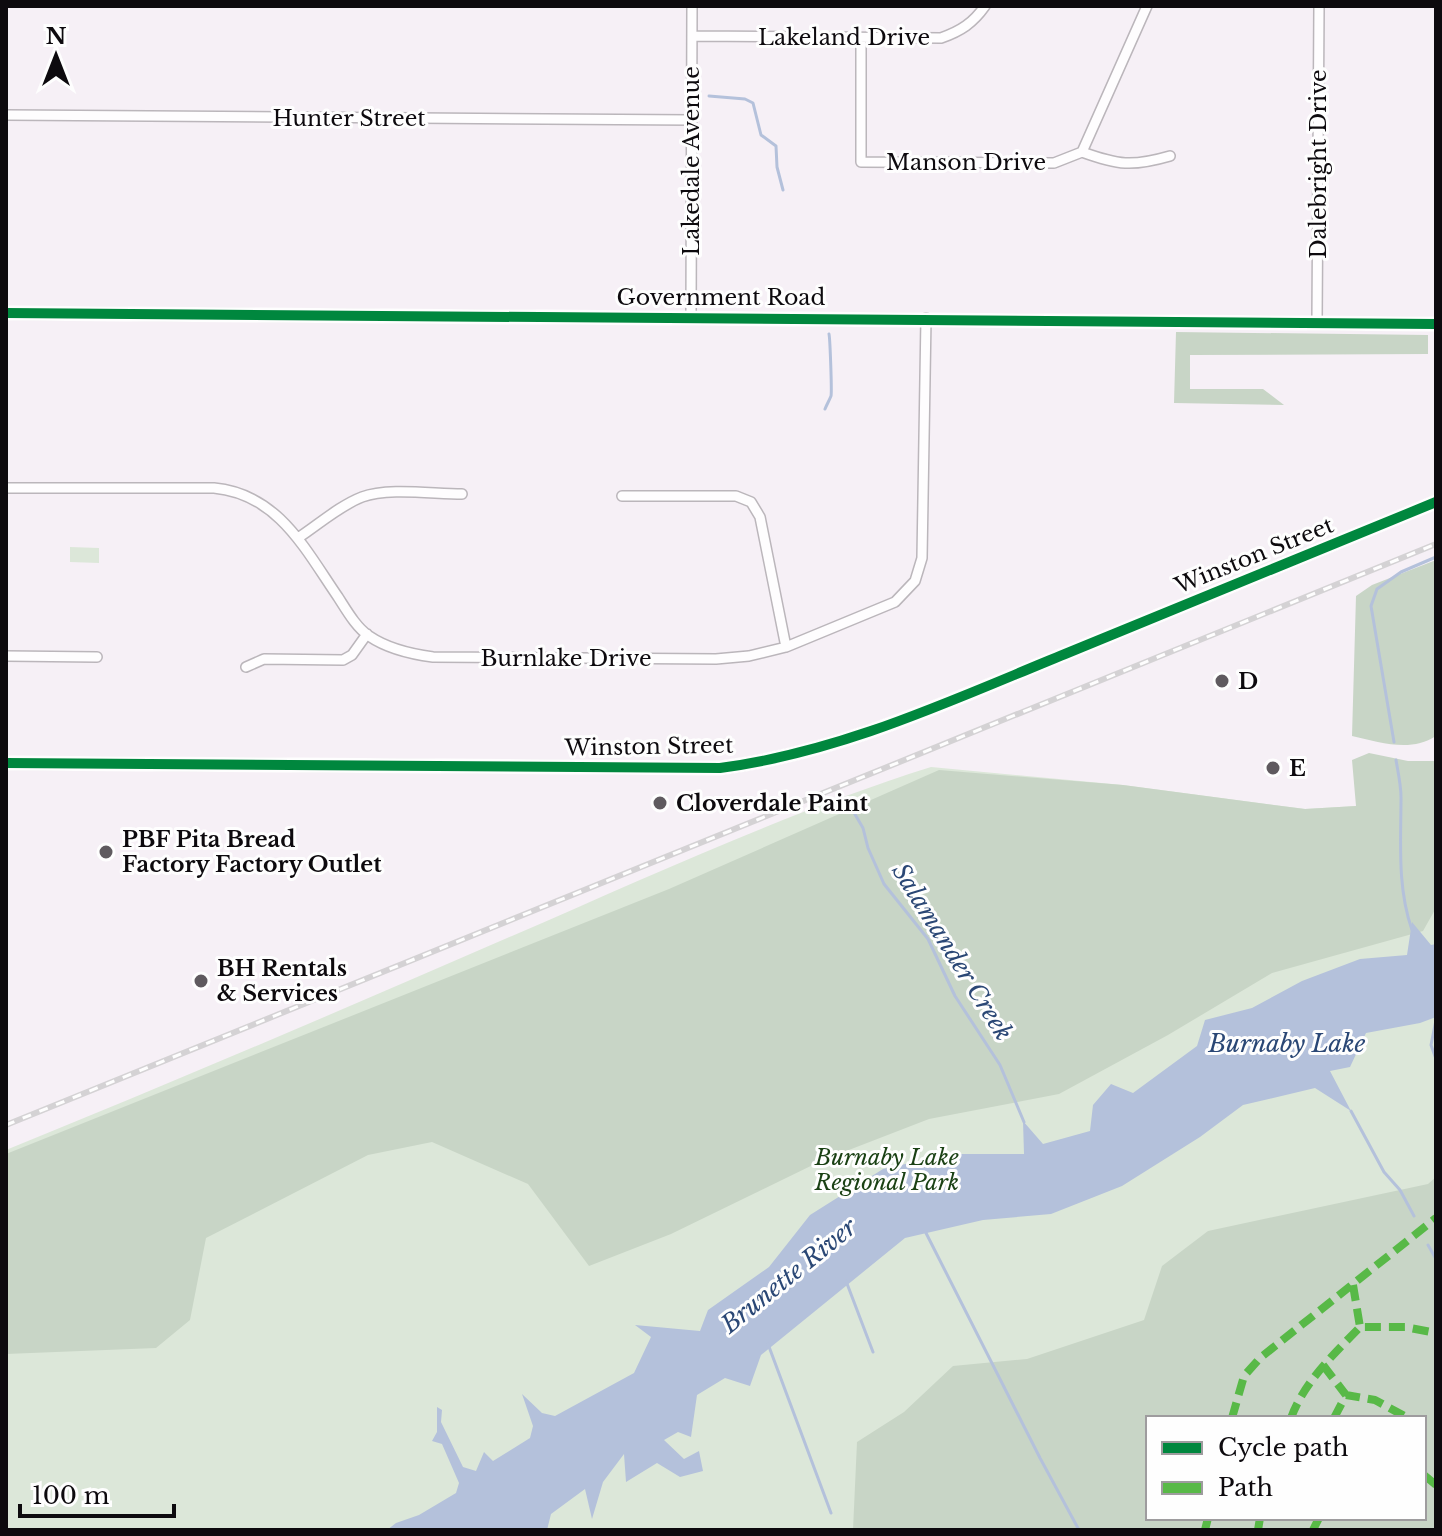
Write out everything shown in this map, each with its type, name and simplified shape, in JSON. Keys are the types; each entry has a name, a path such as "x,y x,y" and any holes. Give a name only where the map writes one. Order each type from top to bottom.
{"street":[{"name":"Lakedale Avenue","path":"691,317 692,6"},
{"name":"Lakeland Drive","path":"692,36 941,38 968,25 985,6"},
{"path":"1147,6 1082,152 1110,163 1143,164 1170,156"},
{"name":"Dalebright Drive","path":"1317,322 1319,6"},
{"name":"Manson Drive","path":"861,38 861,162 1054,163 1082,152"},
{"name":"Hunter Street","path":"6,115 692,120"},
{"name":"Government Road","path":"6,313 1436,324"},
{"name":"Burnlake Drive","path":"6,488 224,489 244,494 285,521 349,614 367,634 401,652 433,657 716,659 749,656 786,647 895,602 911,588 922,558 926,318"},
{"path":"298,538 367,495 462,494"},
{"path":"622,496 736,496 751,502 759,513 786,647"},
{"name":"Winston Street","path":"6,763 720,768 773,761 833,745 949,703 1436,502"},
{"path":"246,667 264,659 343,660 352,655 367,634"},
{"path":"6,656 97,657"}],"green space":[{"path":"1176,332 1428,335 1428,354 1190,355 1190,389 1263,389 1284,405 1174,403"},
{"path":"70,547 99,548 99,563 70,562"},
{"path":"1436,560 1436,736 1405,745 1352,736 1356,596 1372,585"},
{"path":"1369,753 1408,761 1436,761 1436,908 1423,931 1272,973 1168,1035 1059,1094 929,1119 823,1160 671,1234 589,1266 528,1184 432,1142 368,1155 206,1238 190,1320 156,1348 6,1354 6,1154 669,889 939,770 1123,785 1305,809 1356,806 1352,760"},
{"name":"Burnaby Lake Regional Park","path":"931,767 1123,785 1305,809 1356,806 1436,786 1436,1530 6,1530 6,1150 825,804"},
{"path":"1436,1177 1436,1530 853,1530 857,1442 904,1412 953,1366 1027,1359 1144,1320 1162,1266 1208,1231 1428,1184"}],"water":[{"name":"Burnaby Lake","path":"1412,922 1431,945 1436,944 1436,1017 1366,1033 1350,1067 1330,1071 1351,1111 1315,1088 1243,1105 1200,1137 1122,1186 1051,1214 983,1220 905,1238 761,1355 750,1386 725,1378 697,1395 691,1437 678,1432 664,1440 684,1459 699,1451 703,1471 680,1477 657,1463 626,1482 624,1454 603,1482 592,1519 585,1489 551,1514 547,1530 387,1530 456,1493 459,1483 442,1444 432,1441 437,1432 437,1407 442,1410 441,1422 463,1467 476,1471 484,1452 493,1461 530,1438 533,1426 522,1394 542,1413 555,1416 634,1373 651,1337 635,1325 700,1331 708,1310 769,1267 810,1215 883,1169 950,1154 1024,1154 1023,1121 1043,1144 1090,1131 1093,1105 1111,1084 1133,1093 1197,1046 1205,1020 1252,1008 1302,981 1360,959 1407,955"}],"waterway":[{"name":"Salamander Creek","path":"709,96 745,99 753,103 761,135 776,146 783,190"},
{"name":"Salamander Creek","path":"825,409 831,396 829,334"},
{"path":"1394,742 1371,606 1377,589 1401,572 1436,557"},
{"path":"1396,760 1401,792 1402,881 1412,930"},
{"name":"Salamander Creek","path":"846,799 863,828 884,884 928,939 955,996 1000,1065 1024,1122"},
{"path":"1436,1020 1431,1045 1436,1059"},
{"path":"1351,1111 1384,1172 1400,1190 1414,1216"},
{"path":"925,1231 1079,1530"},
{"path":"1428,1245 1436,1259"},
{"path":"846,1281 873,1352"},
{"path":"768,1344 831,1513"}],"railway":[{"path":"6,1125 1436,544"}],"marked path":[{"path":"1233,1416 1244,1376 1260,1358 1436,1218"},
{"path":"1353,1285 1360,1327"},
{"path":"1292,1416 1312,1381 1360,1327 1405,1327 1436,1333"},
{"path":"1323,1365 1346,1395"},
{"path":"1335,1416 1346,1395 1375,1400 1404,1416"},
{"path":"1426,1477 1436,1485"},
{"path":"1205,1530 1208,1520"},
{"path":"1258,1530 1260,1520"},
{"path":"1313,1530 1318,1520"}],"cycle path":[{"path":"6,313 1436,324"},
{"path":"6,763 720,768 765,760 853,737 938,706 1436,502"}],"place":[{"name":"D","path":"1222,681"},
{"name":"E","path":"1273,768"},
{"name":"Cloverdale Paint","path":"660,803"},
{"name":"PBF Pita Bread Factory Factory Outlet","path":"106,852"},
{"name":"BH Rentals & Services","path":"201,981"}],"water label":[{"name":"Brunette River","path":"789,1276"}]}
